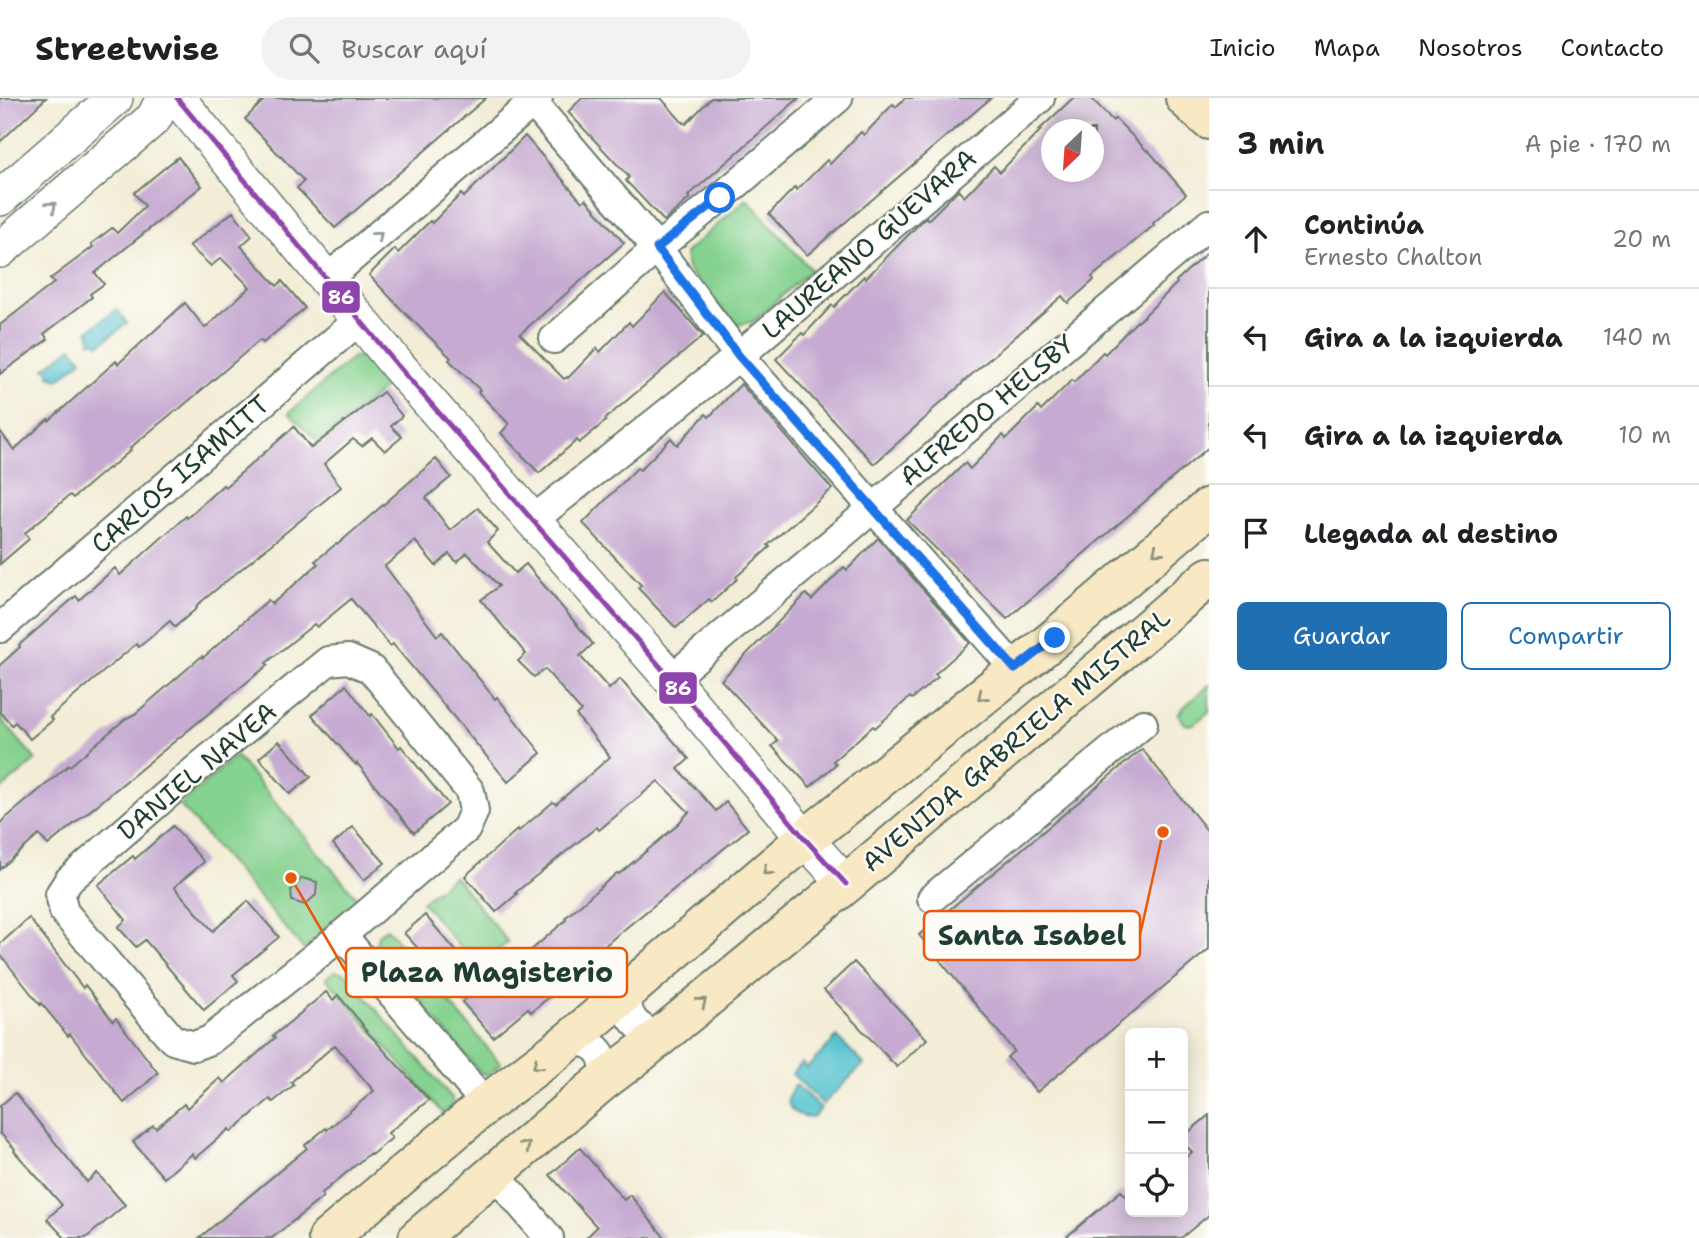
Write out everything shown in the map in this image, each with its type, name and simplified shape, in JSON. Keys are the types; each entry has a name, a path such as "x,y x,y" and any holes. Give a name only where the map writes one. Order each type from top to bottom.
{"main road":[{"path":"1185,98 1209,120"},
{"name":"AVENIDA GABRIELA MISTRAL","path":"328,1238 486,1104 569,1041 805,839 1209,508"},
{"name":"AVENIDA GABRIELA MISTRAL","path":"418,1238 603,1081 846,884 1209,577"}],"street":[{"path":"0,198 115,98"},
{"path":"0,250 154,117 164,98"},
{"path":"177,98 359,320 846,884"},
{"path":"554,339 657,248 838,98"},
{"name":"LAUREANO GUEVARA","path":"533,520 739,356 1040,98"},
{"path":"327,280 533,100 657,248 739,356 1015,669"},
{"name":"ALFREDO HELSBY","path":"671,679 1209,224"},
{"name":"CARLOS ISAMITT","path":"0,628 359,320"},
{"name":"DANIEL NAVEA","path":"348,659 371,669 470,791 474,811 466,829 342,935 210,1040 194,1046 173,1040 64,912 60,894 69,880 200,766 318,669 328,661 348,659"},
{"path":"932,898 1143,724"},
{"path":"342,935 486,1104"},
{"path":"626,992 626,1007 634,1021 645,1031 660,1036"},
{"path":"569,1041 584,1041 598,1049 604,1063 603,1081"},
{"path":"494,1173 549,1238"}],"green space":[{"path":"747,199 811,270 752,322 736,325 687,269 685,253"},
{"path":"353,357 364,357 388,385 319,443 289,413"},
{"path":"1209,685 1209,712 1192,725 1185,724 1178,714"},
{"path":"0,718 36,760 0,790"},
{"path":"236,756 362,904 306,952 180,805"},
{"path":"454,876 508,942 477,968 422,902"},
{"path":"387,928 501,1064 489,1074 480,1072 375,948 378,935"},
{"path":"334,971 345,973 453,1099 453,1105 443,1113 326,978"}],"water":[{"path":"117,309 127,323 99,345 95,341 90,342 88,331"},
{"path":"72,347 82,360 58,380 49,376 45,368"},
{"path":"837,1037 864,1064 823,1104 792,1074 802,1063 807,1068"},
{"path":"796,1085 821,1108 813,1117 799,1114 790,1107 789,1097"}],"building":[{"path":"0,98 46,98 0,142"},
{"path":"266,98 486,98 335,228 297,188 304,181 245,119"},
{"path":"582,98 661,98 686,124 711,98 799,98 688,196 690,198 664,221 626,181 629,177 568,112"},
{"path":"905,98 991,98 807,255 769,214 795,187 797,190 827,160 830,164 861,132 864,135 893,104 896,107"},
{"path":"1073,98 1091,98 1113,121 1115,118 1148,150 1186,194 1092,277 1094,280 1068,303 1062,296 874,464 776,359 958,190 964,197 994,166 1000,172 1041,130 1041,182 1104,182 1104,119 1051,119"},
{"path":"525,136 582,202 586,199 624,243 520,334 564,379 597,348 600,352 629,322 632,326 665,292 703,336 605,419 606,421 579,443 577,440 539,473 501,433 509,424 478,392 480,390 369,275 395,249 398,253 461,194 464,197"},
{"path":"178,157 202,186 95,273 104,284 90,294 92,297 44,334 48,339 0,374 0,325 54,283 50,279 93,247 91,244 112,228 117,233 145,206 134,193"},
{"path":"233,212 252,236 241,246 277,286 282,281 305,308 263,343 260,340 73,498 70,495 25,533 29,539 0,564 0,431 14,450 116,361 118,364 185,303 205,328 250,287 221,258 211,266 189,246"},
{"path":"1209,251 1209,447 1007,619 907,520 965,463 970,469 1003,435 1006,439 1038,407 1041,411 1072,380 1074,382"},
{"path":"741,384 832,489 768,545 770,547 712,602 709,599 676,628 638,588 641,585 583,523 671,438 677,445 706,414 709,417"},
{"path":"383,392 402,416 391,426 402,437 385,451 372,438 362,446 353,439 324,464 341,487 196,606 197,608 175,627 170,621 139,647 136,644 50,717 53,720 30,739 15,722 12,725 0,712 0,665 76,596 79,600 115,568 120,575 186,516 187,518 223,485 225,487 294,427 311,448"},
{"path":"436,459 451,477 426,498 450,530 478,508 498,531 487,542 515,573 526,564 593,644 580,656 609,689 620,679 689,759 678,769 716,811 726,802 748,829 616,936 582,966 584,968 531,1012 528,1008 493,1037 462,1002 482,985 486,989 597,890 674,828 689,812 658,781 599,830 597,827 563,854 496,912 465,876 518,829 519,831 553,802 556,804 610,757 576,715 581,711 545,669 534,677 518,661 526,654 481,600 499,586 467,553 457,562 449,554 436,566 415,541 385,566 437,636 442,632 541,753 508,782 393,644 390,646 351,599 317,627 314,624 266,663 268,665 48,845 39,835 0,869 0,823 202,656 203,658 268,600 272,604 318,564 315,561"},
{"path":"878,538 970,643 935,674 938,677 875,728 873,726 833,761 836,764 810,787 772,746 778,741 721,680 806,594 812,600 844,567 847,570"},
{"path":"346,685 448,804 414,833 357,763 356,765 312,715"},
{"path":"279,741 311,777 290,794 259,758"},
{"path":"1142,749 1209,833 1209,949 1037,1092 1007,1057 1014,1051 919,935"},
{"path":"173,826 204,862 174,887 213,931 248,901 279,937 233,975 238,981 204,1010 145,940 136,947 118,927 126,920 98,885 133,856 135,859"},
{"path":"353,827 385,863 364,880 333,844"},
{"path":"302,878 317,882 316,895 305,905 292,901 291,890"},
{"path":"425,915 456,951 436,968 404,933"},
{"path":"29,918 83,988 85,985 113,1021 116,1018 158,1073 124,1103 70,1034 68,1036 41,1003 40,1005 0,954 0,944"},
{"path":"854,962 927,1039 897,1067 824,990"},
{"path":"326,992 333,1000 338,995 362,1026 429,1100 388,1133 392,1138 371,1155 370,1153 321,1194 323,1197 272,1238 199,1238 307,1148 305,1145 374,1091 335,1045 291,1082 294,1085 273,1102 270,1099 231,1132 229,1129 195,1158 192,1154 164,1178 133,1142 153,1125 156,1128 184,1104 187,1108 220,1078 224,1083 275,1038 273,1036"},
{"path":"15,1093 87,1182 97,1173 125,1205 86,1238 65,1238 47,1219 62,1205 0,1133 0,1106"},
{"path":"1209,1115 1209,1215 1181,1238 1065,1238 1121,1191 1125,1195 1125,1217 1188,1217 1188,1156 1192,1152 1188,1148 1188,1133"},
{"path":"580,1148 624,1200 630,1195 665,1238 586,1238 597,1227 550,1175"}],"transit line":[{"name":"86","path":"177,98 398,366 846,884"}],"place":[{"name":"Santa Isabel","path":"1163,832"},
{"name":"Plaza Magisterio","path":"291,878"}],"route":[{"path":"720,198 657,248 739,356 1015,669 1055,638"}]}
